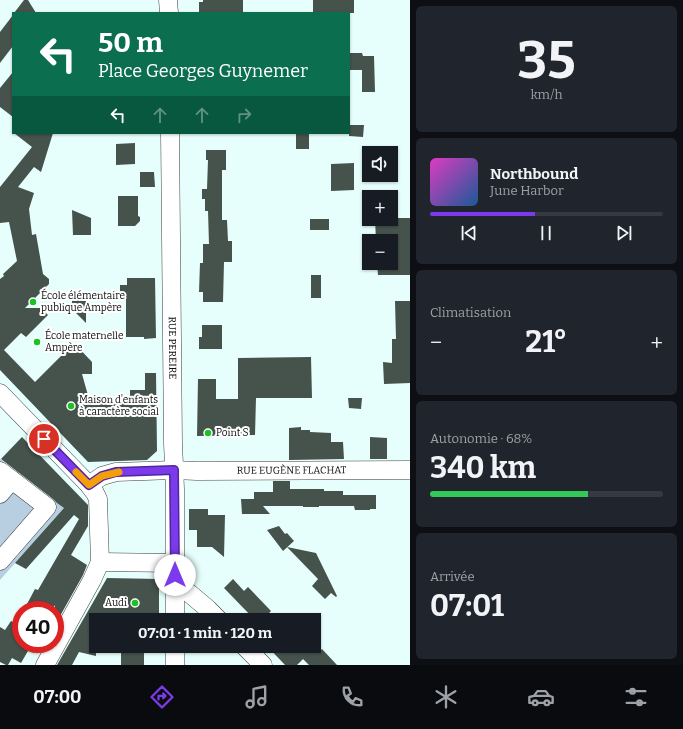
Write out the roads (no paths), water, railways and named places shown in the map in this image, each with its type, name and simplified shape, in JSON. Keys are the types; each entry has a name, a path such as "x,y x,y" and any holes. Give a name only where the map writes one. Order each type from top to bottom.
{"street":[{"path":"168,0 169,12"},
{"name":"RUE PEREIRE","path":"170,134 175,613"},
{"path":"0,394 100,481 95,493 98,499 100,562 92,580 45,665"},
{"name":"RUE EUGÈNE FLACHAT","path":"100,481 116,472 174,470 410,470"},
{"path":"0,494 6,475 47,507 0,561"},
{"path":"100,562 122,559 175,562"},
{"path":"174,588 189,593 212,613"},
{"path":"175,653 175,665"},
{"path":"251,653 262,665"}],"place":[{"name":"École élémentaire publique Ampère","path":"33,302"},
{"name":"École maternelle Ampère","path":"37,342"},
{"name":"Maison d'enfants à caractère social","path":"71,406"},
{"name":"Point S","path":"208,433"},
{"name":"Audi","path":"135,603"}]}
